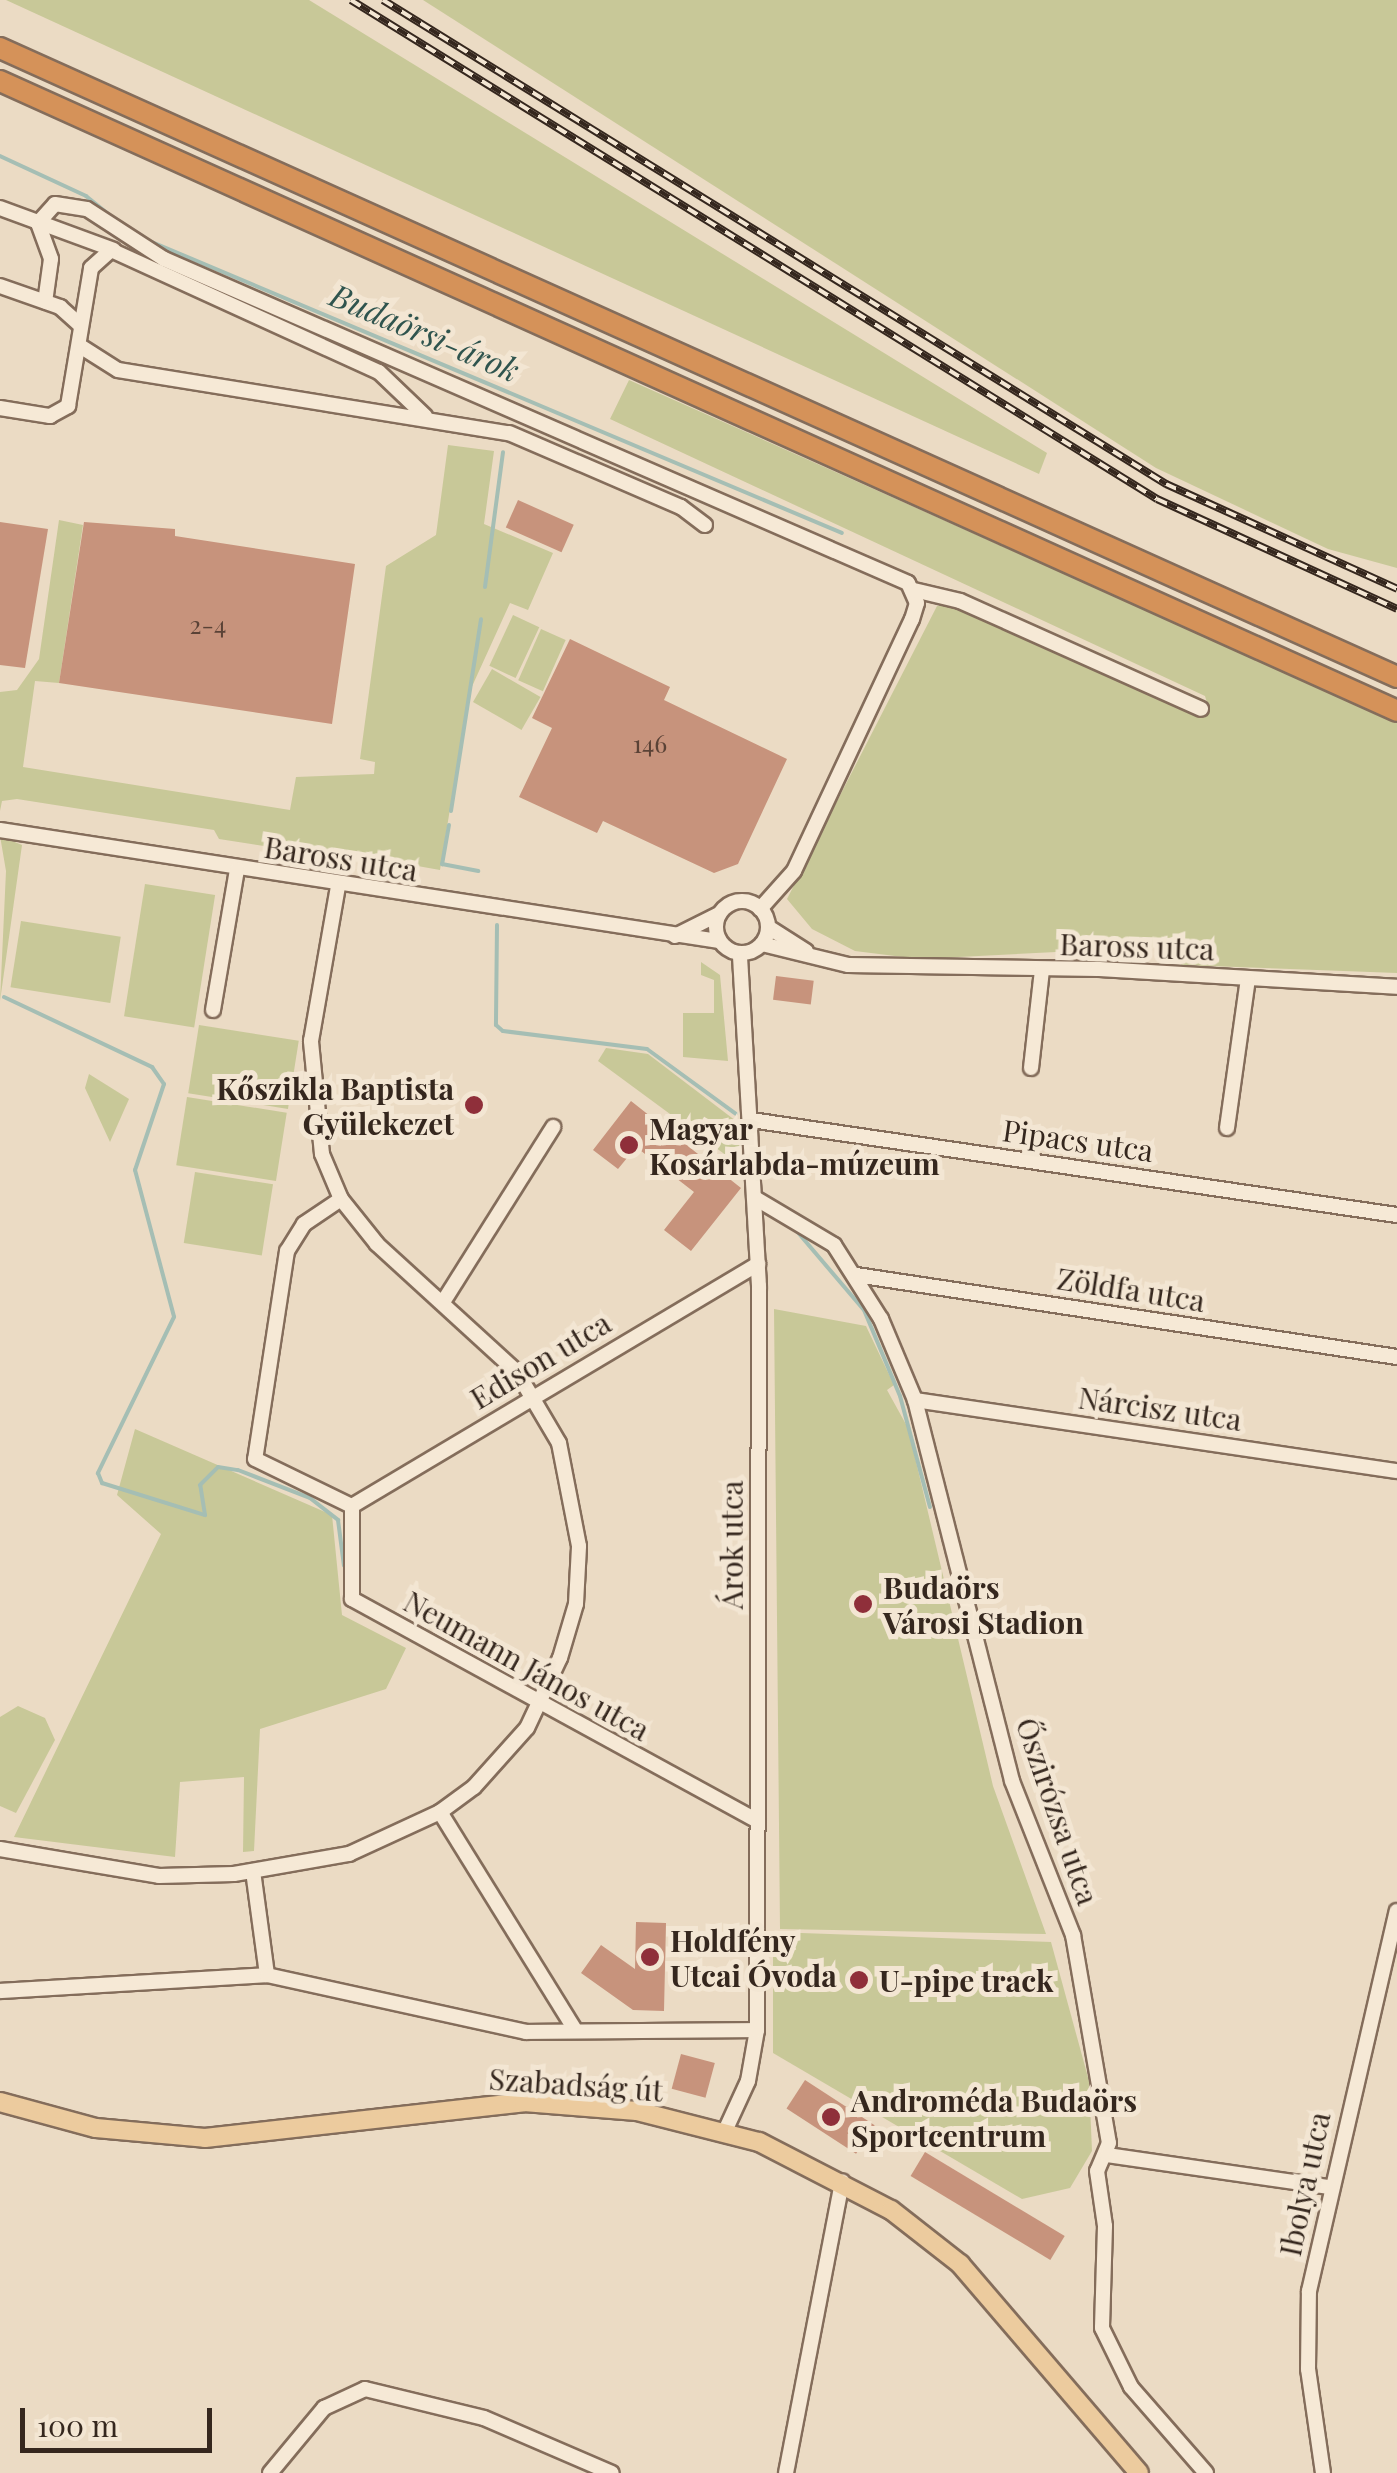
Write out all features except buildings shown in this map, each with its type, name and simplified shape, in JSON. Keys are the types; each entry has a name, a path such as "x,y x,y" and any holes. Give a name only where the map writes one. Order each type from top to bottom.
{"highway":[{"path":"0,48 1397,677"},
{"path":"0,81 1397,710"}],"main road":[{"name":"Szabadság út","path":"0,2102 96,2128 177,2138 524,2102 637,2111 726,2132 842,2181 980,2282 1139,2473"}],"street":[{"path":"38,223 55,204 75,204 164,259 746,507 914,590 960,602 1201,709"},
{"path":"0,208 111,250 379,372 429,418"},
{"path":"38,223 51,274 44,302"},
{"path":"111,250 164,259"},
{"path":"0,408 61,413 74,382 91,268 111,250"},
{"path":"16,292 51,274"},
{"path":"0,286 44,302 80,326"},
{"path":"80,346 100,365 429,418 538,442 704,525"},
{"path":"74,382 100,365"},
{"path":"760,908 794,870 912,620 914,590"},
{"name":"Baross utca","path":"0,830 338,886 719,941"},
{"path":"213,1010 238,869"},
{"path":"0,1849 123,1874 253,1871 349,1854 440,1812 495,1767 542,1703 576,1604 580,1546 568,1465 534,1397 482,1334 376,1244 341,1199 311,1104 311,1040 338,886"},
{"path":"674,937 720,912 742,901 760,908 768,927 762,944 740,954 719,941 720,912"},
{"name":"Baross utca","path":"768,927 816,956"},
{"name":"Baross utca","path":"762,944 848,966 1042,970 1397,987"},
{"name":"Árok utca","path":"726,2132 748,2081 757,2030 758,1264 740,954"},
{"path":"1032,1068 1042,970"},
{"path":"1227,1128 1248,978"},
{"name":"Pipacs utca","path":"752,1120 1397,1214"},
{"path":"443,1302 553,1127"},
{"name":"Őszirózsa utca","path":"755,1198 834,1245 856,1275 915,1400 1012,1781 1073,1936 1107,2154 1097,2171 1104,2338 1131,2387 1206,2473"},
{"path":"341,1199 304,1224 287,1250 255,1459 352,1506"},
{"name":"Edison utca","path":"352,1506 758,1264"},
{"name":"Zöldfa utca","path":"856,1275 1397,1358"},
{"name":"Nárcisz utca","path":"915,1400 1397,1471"},
{"name":"Neumann János utca","path":"352,1506 352,1600 757,1821"},
{"path":"440,1812 574,2028"},
{"path":"253,1871 266,1975"},
{"name":"Ibolya utca","path":"1323,2473 1308,2330 1328,2187 1397,1911"},
{"path":"0,1991 266,1975 488,2027 757,2030"},
{"path":"1107,2154 1328,2187"},
{"path":"786,2473 842,2181"},
{"path":"270,2473 324,2408 365,2389 484,2418 612,2473"}],"green space":[{"path":"6,0 309,0 1047,453 1039,474"},
{"path":"423,0 1397,0 1397,568 1328,549 1156,468"},
{"path":"629,380 1397,722 1397,973 1181,965 1175,946 919,959 855,951 812,929 787,899 937,606 957,606 1210,713 1205,696 610,419"},
{"path":"448,445 494,451 484,524 553,553 528,610 510,603 469,693 440,870 272,840 264,846 219,839 214,830 17,799 2,801 0,811 0,692 17,690 39,659 59,520 83,525 59,683 35,681 23,767 290,810 296,777 374,774 375,762 360,759 386,566 436,535"},
{"path":"513,615 539,627 516,678 489,666"},
{"path":"541,629 566,640 543,691 518,680"},
{"path":"492,669 540,697 521,730 473,702"},
{"path":"0,836 22,845 0,1001 6,871"},
{"path":"145,884 215,895 194,1027 124,1016"},
{"path":"21,921 121,937 110,1003 11,987"},
{"path":"701,962 720,975 728,1061 683,1057 683,1013 714,1013 714,980 701,975"},
{"path":"199,1025 299,1041 288,1109 188,1093"},
{"path":"606,1048 648,1054 736,1121 742,1167 598,1061"},
{"path":"89,1074 129,1099 110,1142 85,1088"},
{"path":"187,1097 287,1113 276,1181 176,1165"},
{"path":"195,1172 273,1184 262,1255 184,1243"},
{"name":"Budaörs Városi Stadion","path":"774,1309 866,1326 894,1385 887,1390 908,1428 993,1786 1046,1934 780,1929"},
{"path":"135,1429 332,1515 342,1615 406,1648 386,1689 260,1729 254,1851 243,1852 244,1777 180,1782 175,1857 14,1837 161,1534 117,1495"},
{"path":"18,1706 45,1718 55,1740 16,1813 0,1806 0,1717"},
{"path":"773,1932 1051,1942 1089,2081 1092,2151 1070,2188 1022,2199 773,2053"}],"waterway":[{"name":"Budaörsi-árok","path":"0,156 86,196 113,218"},
{"name":"Budaörsi-árok","path":"147,240 842,533"},
{"name":"Budaörsi-árok","path":"485,587 503,452"},
{"name":"Budaörsi-árok","path":"451,811 481,619"},
{"name":"Budaörsi-árok","path":"449,825 442,864 478,871"},
{"name":"Budaörsi-árok","path":"497,925 496,1025 503,1031 647,1049 736,1114"},
{"path":"4,997 152,1067 164,1084 135,1170 174,1317 98,1473 102,1483 205,1515 200,1485 218,1467 238,1470 310,1498 338,1520 344,1566"},
{"name":"Budaörsi-árok","path":"795,1229 864,1310 900,1396 930,1507"}],"railway":[{"path":"351,0 1157,499 1397,609"},
{"path":"383,0 1166,484 1397,589"}],"place":[{"name":"Kőszikla Baptista Gyülekezet","path":"474,1105"},
{"name":"Magyar Kosárlabda-múzeum","path":"629,1145"},
{"name":"Budaörs Városi Stadion","path":"863,1604"},
{"name":"Holdfény Utcai Óvoda","path":"650,1957"},
{"name":"U-pipe track","path":"859,1980"},
{"name":"Androméda Budaörs Sportcentrum","path":"831,2117"}]}
